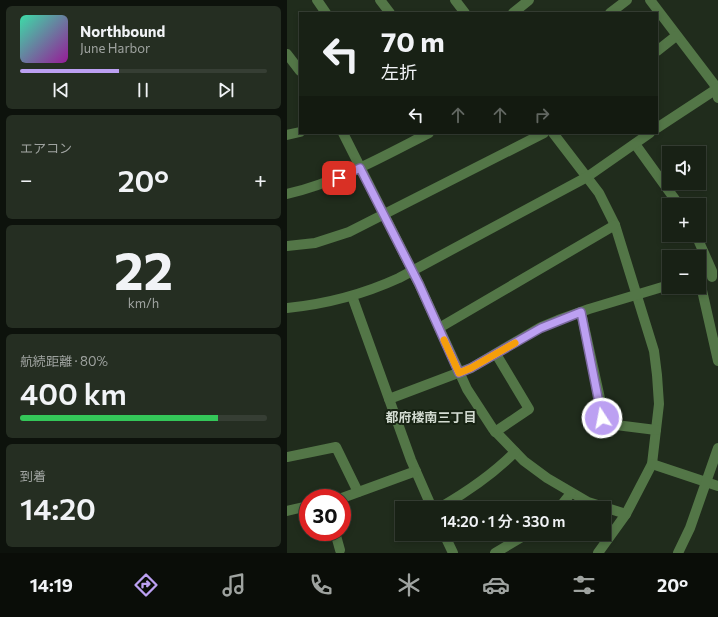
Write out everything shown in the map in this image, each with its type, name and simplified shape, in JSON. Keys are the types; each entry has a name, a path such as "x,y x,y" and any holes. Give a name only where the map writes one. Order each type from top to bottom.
{"street":[{"path":"317,0 325,12"},
{"path":"380,0 389,12"},
{"path":"455,0 464,12"},
{"path":"514,12 529,0"},
{"path":"611,12 627,0"},
{"path":"650,0 714,84 717,92 658,127"},
{"path":"658,50 676,36"},
{"path":"287,54 299,70"},
{"path":"287,134 299,132"},
{"path":"343,134 412,271 459,373 479,410 495,432 515,452 547,478 588,502 626,514"},
{"path":"287,194 312,188 360,168 427,134"},
{"path":"287,246 299,246 333,238 384,215 542,134"},
{"path":"554,134 599,193 615,225 654,351 657,375 659,404 652,464 626,514 598,553"},
{"path":"287,308 319,304 377,288 412,271 587,177 649,134"},
{"path":"635,144 674,198"},
{"path":"439,328 615,225"},
{"path":"699,242 715,277"},
{"path":"389,399 471,368 541,328 581,312 662,287"},
{"path":"703,294 718,361"},
{"path":"352,296 416,471 429,501"},
{"path":"581,312 605,422 608,424 657,430"},
{"path":"495,432 529,409 496,354"},
{"path":"287,457 336,447 358,492"},
{"path":"678,553 690,528 718,448"},
{"path":"450,501 481,482 515,452"},
{"path":"652,464 718,486"},
{"path":"351,495 416,471"},
{"path":"565,501 571,493"},
{"path":"287,511 299,508"},
{"path":"338,541 340,550"},
{"path":"447,541 453,553"},
{"path":"495,553 515,541"}],"slow traffic":[{"path":"444,340 459,373 471,368 515,343"}],"district":[{"name":"都府楼南三丁目","path":"431,417"}],"route":[{"path":"339,178 360,168 419,284 459,373 471,368 541,328 581,312 602,418"}]}
